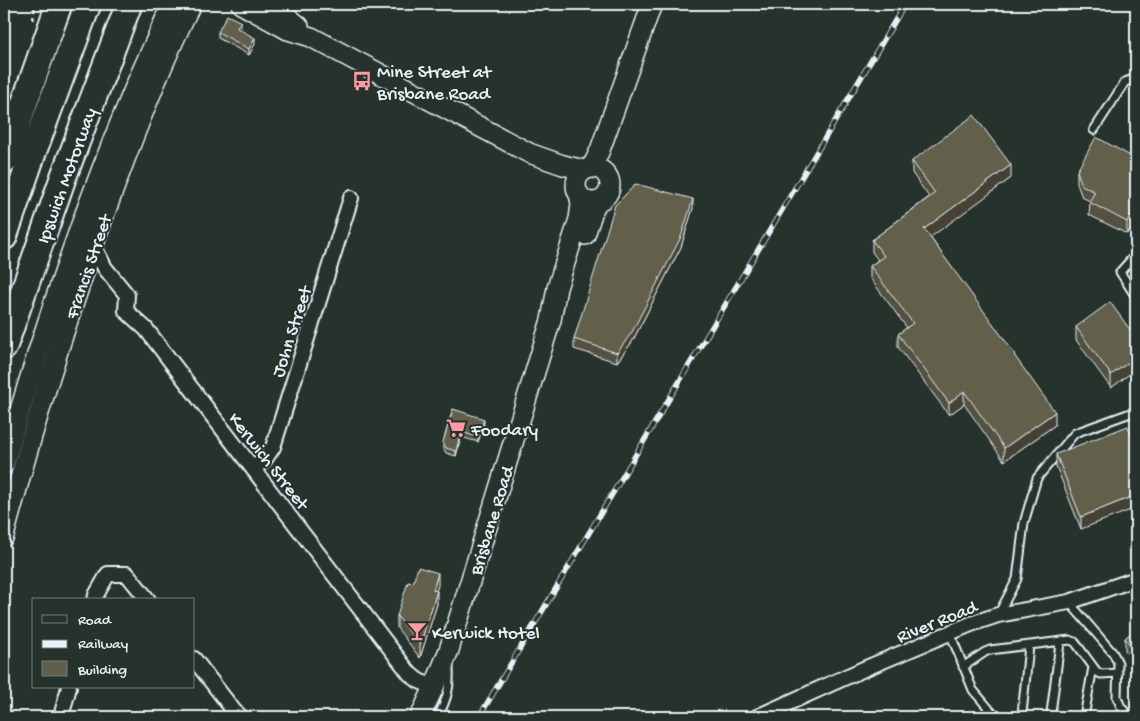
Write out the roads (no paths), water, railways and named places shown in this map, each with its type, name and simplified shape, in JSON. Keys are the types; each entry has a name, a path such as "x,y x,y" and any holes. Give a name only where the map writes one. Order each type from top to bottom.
{"highway":[{"path":"46,4 44,24 46,44"},
{"path":"4,161 59,4"},
{"name":"Ipswich Motorway","path":"4,237 88,4"},
{"name":"Ipswich Motorway","path":"4,347 66,170 129,4"}],"main road":[{"name":"Francis Street","path":"4,464 28,379 108,152 171,4"},
{"name":"Francis Street","path":"4,536 52,367 93,245 139,121 191,4"},
{"path":"241,4 288,30 311,37 529,153 563,165 600,169 608,176"},
{"path":"272,4 311,37"},
{"path":"578,192 577,179 593,165 598,155 652,4"},
{"path":"529,153 544,166 569,182 584,199 598,201 603,198 610,189 608,176 623,88"},
{"name":"Brisbane Road","path":"420,717 449,650 551,320 557,288 579,219 580,204 578,192"},
{"name":"Brisbane Road","path":"551,320 565,290 598,201"}],"street":[{"name":"John Street","path":"253,469 265,459 273,447 351,198"},
{"name":"Kerwich Street","path":"93,245 105,268 127,295 126,311 146,330 410,674 419,681 434,687"},
{"path":"95,598 108,574 127,574 146,598"},
{"name":"River Road","path":"757,717 971,624 998,615 1069,602 1136,579"},
{"path":"195,660 234,715"},
{"path":"61,717 69,688"}],"lane":[{"path":"1094,130 1126,82 1136,78"},
{"path":"1136,254 1120,272 1136,297"},
{"path":"998,615 1017,579 1024,523 1037,478 1075,433 1136,411"},
{"path":"1069,602 1113,653 1118,663 1116,697 1121,707 1130,717"},
{"path":"950,634 973,690 996,717"},
{"path":"964,667 990,650 1070,640 1075,642 1097,672 1100,674 1118,673"},
{"path":"1051,713 1060,642"},
{"path":"1022,714 1029,646"},
{"path":"438,717 446,700 450,683 449,650"},
{"path":"1084,717 1093,667"}],"railway":[{"path":"479,717 905,4"}],"place":[{"name":"Mine Street at Brisbane Road","path":"362,81"},
{"name":"Foodary","path":"456,428"},
{"name":"Kerwick Hotel","path":"417,631"}]}
